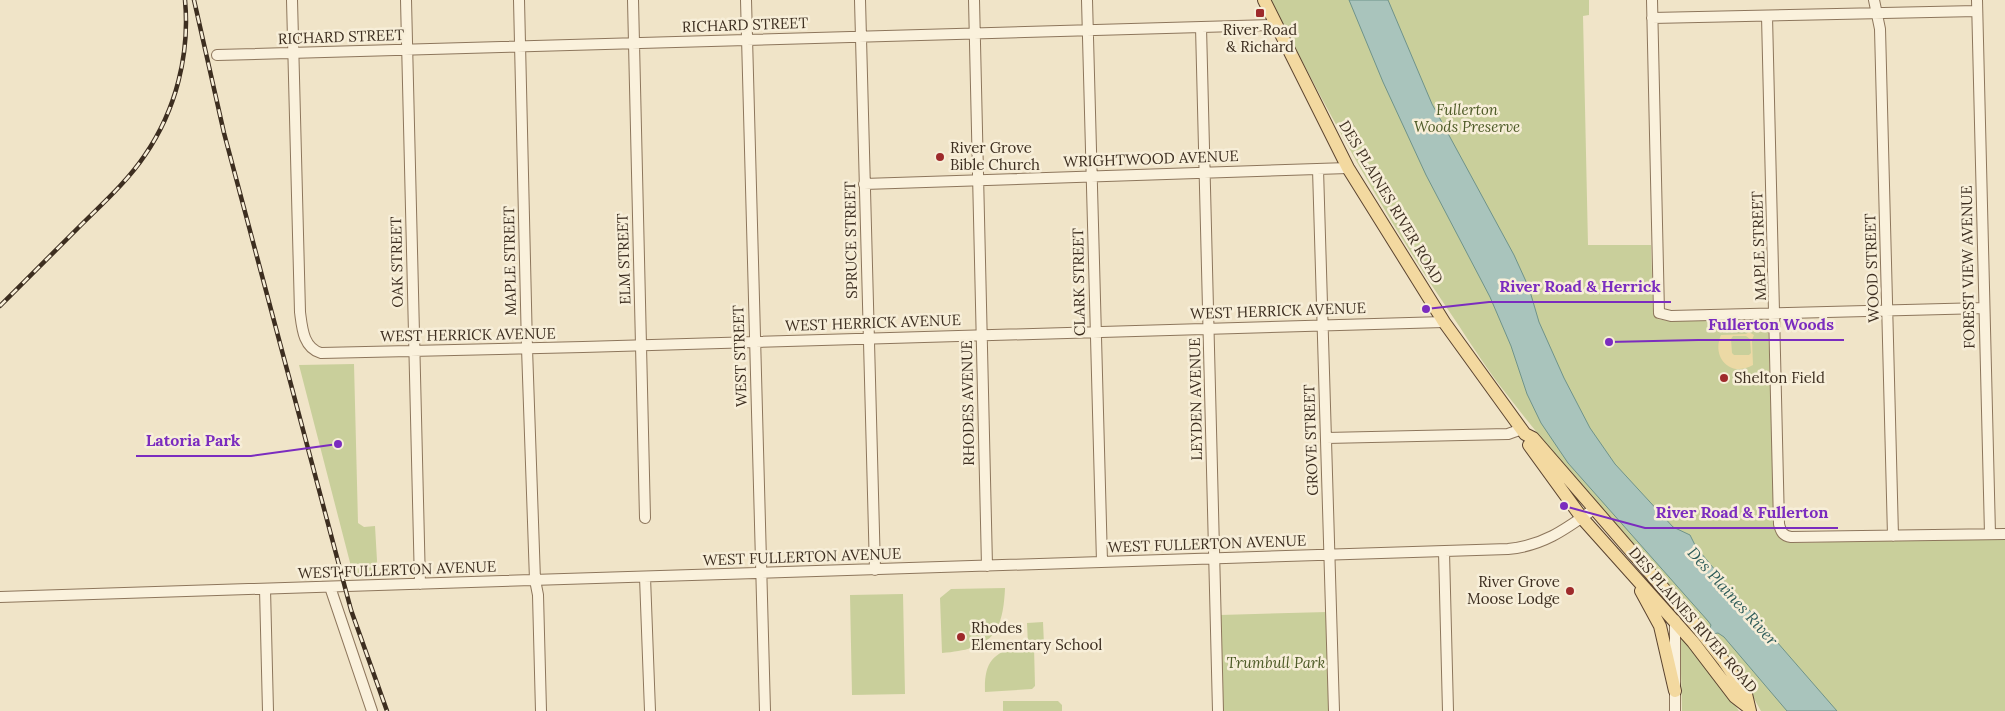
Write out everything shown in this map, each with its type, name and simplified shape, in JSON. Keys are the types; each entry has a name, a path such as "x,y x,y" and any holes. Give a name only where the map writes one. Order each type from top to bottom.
{"main road":[{"name":"DES PLAINES RIVER ROAD","path":"1264,0 1348,168 1444,322 1523,432 1526,442 1582,518 1709,661 1735,697 1749,709"},
{"name":"DES PLAINES RIVER ROAD","path":"1523,432 1532,438 1675,601 1723,660 1746,694 1749,709"},
{"path":"1630,571 1660,626 1675,691"}],"street":[{"path":"292,0 293,53"},
{"name":"OAK STREET","path":"406,0 420,584"},
{"name":"MAPLE STREET","path":"519,0 534,580 538,595 541,711"},
{"name":"ELM STREET","path":"633,0 645,518"},
{"name":"WEST STREET","path":"746,0 765,711"},
{"name":"SPRUCE STREET","path":"860,0 875,570"},
{"name":"RHODES AVENUE","path":"974,0 987,566"},
{"name":"CLARK STREET","path":"1087,0 1102,562"},
{"path":"1652,0 1660,313 1670,316 1984,308"},
{"name":"WOOD STREET","path":"1874,0 1880,29 1894,536"},
{"name":"FOREST VIEW AVENUE","path":"1977,0 1990,534"},
{"path":"1652,18 1977,11"},
{"name":"MAPLE STREET","path":"1767,16 1779,524 1783,534 1791,537 1894,536"},
{"name":"RICHARD STREET","path":"217,55 1275,25"},
{"name":"LEYDEN AVENUE","path":"1201,27 1218,711"},
{"name":"WEST HERRICK AVENUE","path":"293,53 300,312 302,329 307,343 314,351 320,353 1444,322"},
{"name":"WRIGHTWOOD AVENUE","path":"864,184 1348,168"},
{"name":"GROVE STREET","path":"1318,169 1334,711"},
{"path":"1326,438 1508,434 1523,432"},
{"name":"WEST FULLERTON AVENUE","path":"0,597 1444,552 1528,546 1552,538 1594,510"},
{"path":"1894,536 2005,534"},
{"path":"1444,552 1448,711"},
{"path":"645,577 650,711"},
{"path":"330,587 372,711"},
{"path":"265,589 268,711"},
{"path":"1675,601 1675,711"}],"green space":[{"name":"Fullerton Woods Preserve","path":"1271,0 1589,0 1589,15 1583,16 1588,245 1651,245 1653,309 1658,319 1668,321 1762,318 1768,321 1775,529 1783,539 1795,543 2005,537 2005,711 1761,711 1750,691 1713,638 1562,463 1487,367 1403,240 1357,162"},
{"path":"354,364 358,523 364,527 375,526 378,578 354,578 299,365"},
{"path":"1005,588 1001,618 997,629 991,637 972,648 942,653 940,598 951,589"},
{"path":"903,594 905,694 852,695 850,595"},
{"name":"Trumbull Park","path":"1327,612 1330,711 1222,711 1220,615"},
{"path":"1043,622 1044,645 1028,645 1027,623"},
{"path":"1680,635 1723,687 1739,711 1682,711"},
{"path":"1021,646 1034,647 1035,686 1032,689 985,692 986,673 992,660 1003,652"},
{"path":"1003,701 1058,701 1062,705 1062,711 1003,711"}],"sand":[{"path":"1749,332 1754,335 1752,340 1753,365 1737,369 1731,367 1721,358 1719,343 1721,335 1746,334","holes":["1733,336 1746,336 1750,339 1751,353 1749,355 1734,355 1732,353 1731,339"]}],"water":[{"name":"Des Plaines River","path":"1349,0 1388,0 1432,104 1514,255 1529,288 1539,322 1564,378 1590,428 1615,464 1673,527 1690,535 1696,547 1730,588 1837,711 1787,711 1724,637 1718,633 1713,634 1709,630 1711,625 1708,621 1568,463 1541,423 1527,394 1511,346 1490,297 1426,175 1383,82"}],"railway":[{"path":"0,306 122,184 138,165 156,138 173,100 183,61 186,20 185,0"},
{"path":"194,0 224,133 351,610 387,711"}],"place":[{"name":"River Road & Richard","path":"1260,13"},
{"name":"River Grove Bible Church","path":"940,157"},
{"name":"River Road & Herrick","path":"1426,309"},
{"name":"Fullerton Woods","path":"1609,342"},
{"name":"Shelton Field","path":"1724,378"},
{"name":"Latoria Park","path":"338,444"},
{"name":"River Road & Fullerton","path":"1564,506"},
{"name":"River Grove Moose Lodge","path":"1570,591"},
{"name":"Rhodes Elementary School","path":"961,637"}]}
